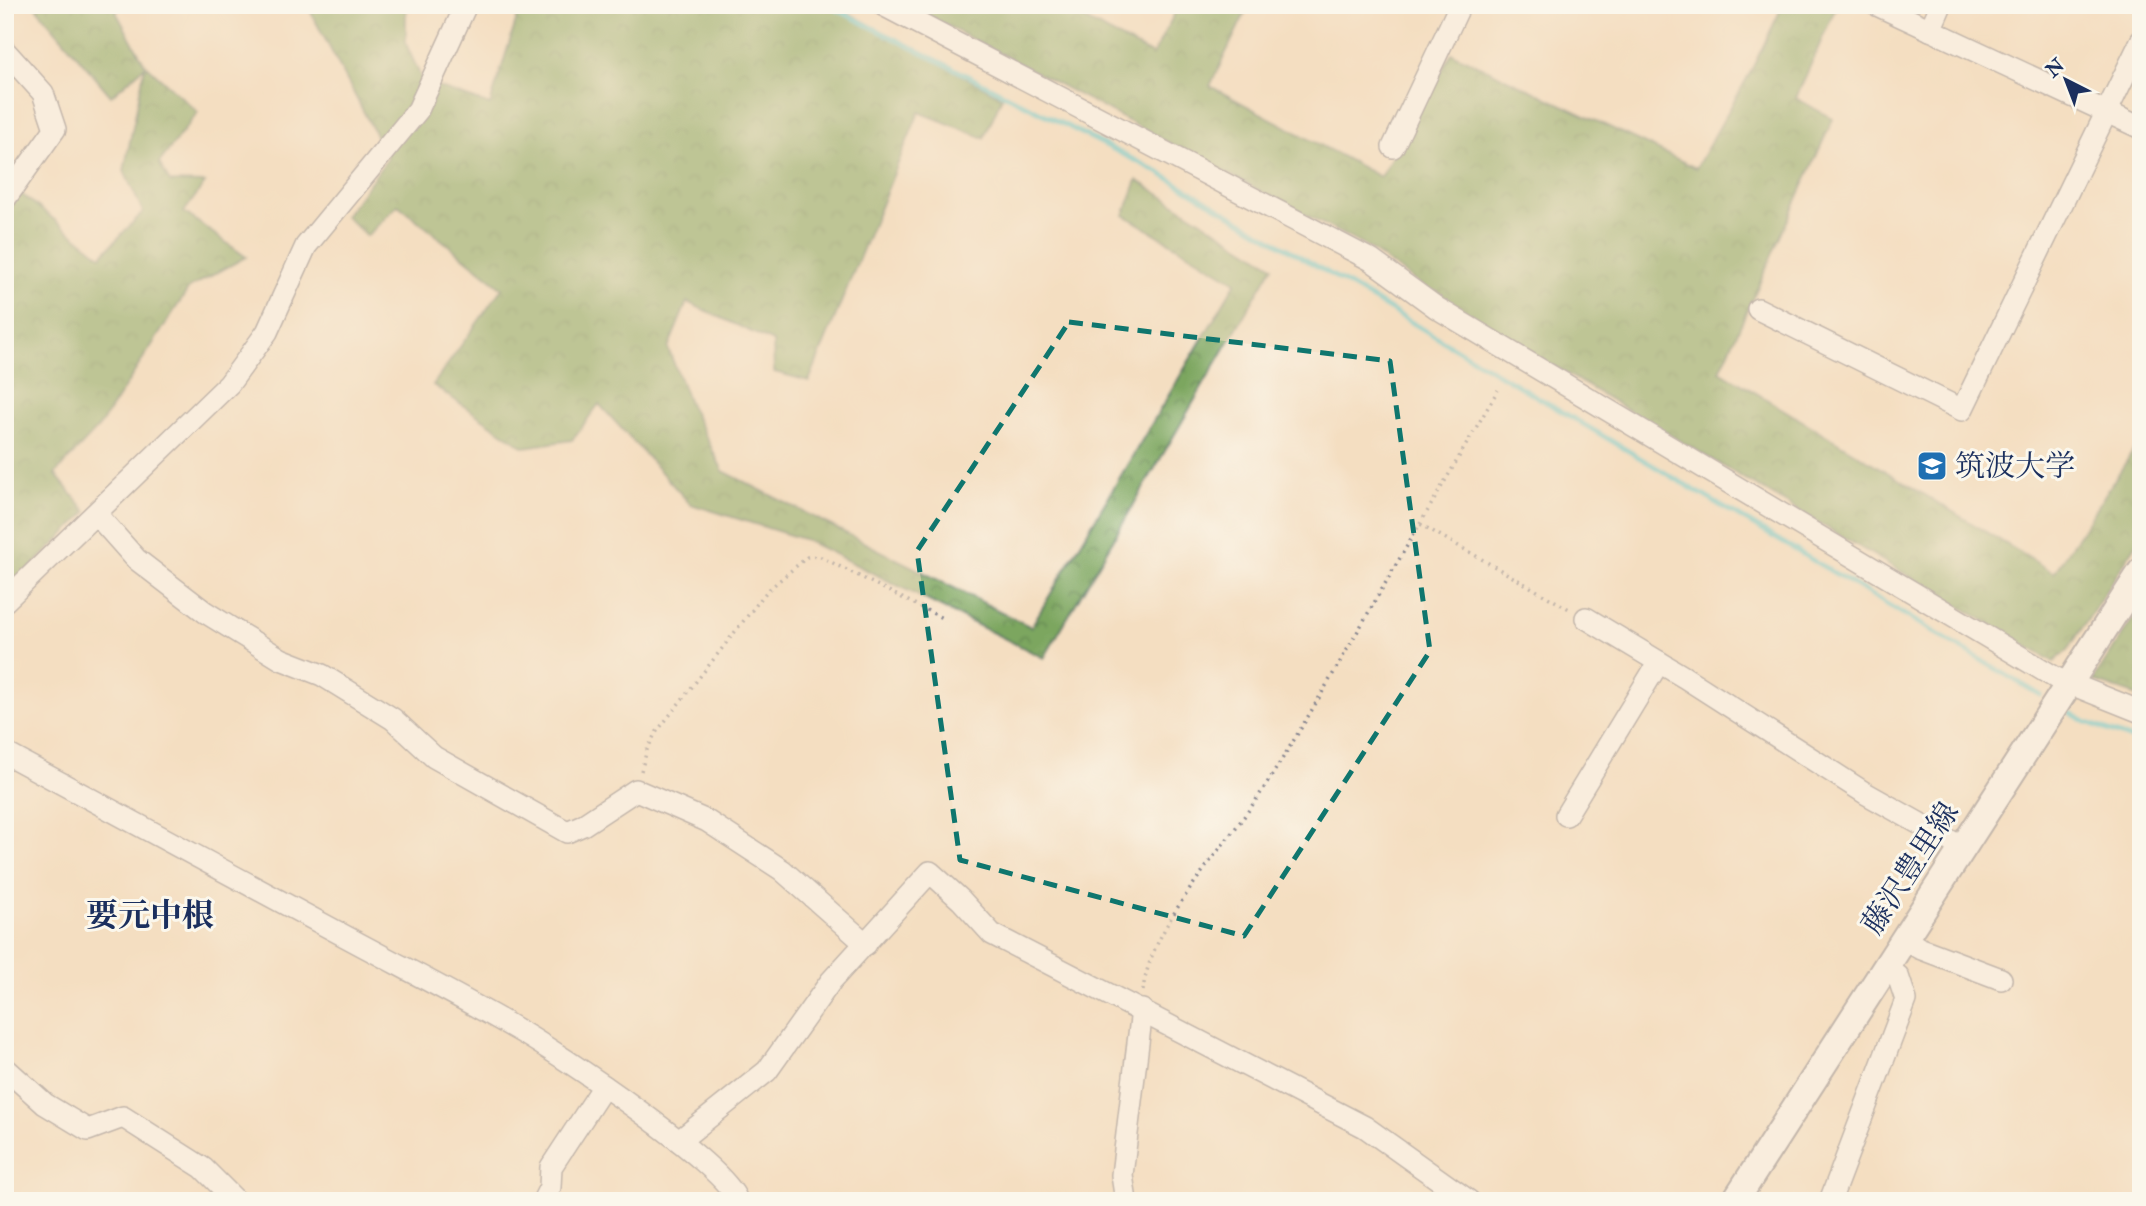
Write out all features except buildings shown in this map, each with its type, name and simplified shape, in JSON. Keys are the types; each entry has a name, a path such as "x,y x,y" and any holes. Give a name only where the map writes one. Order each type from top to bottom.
{"main road":[{"name":"藤沢豊里線","path":"1735,1201 2141,572"}],"street":[{"path":"5,601 229,384 267,332 306,246 418,110 466,5"},
{"path":"883,5 1371,261 1437,308 2068,684 2141,712"},
{"path":"1393,147 1460,5"},
{"path":"1877,5 2141,128"},
{"path":"1930,30 1941,5"},
{"path":"1758,309 1962,410 2141,41"},
{"path":"5,51 43,93 55,129 5,199"},
{"path":"96,514 136,559 205,612 281,659 322,675 393,719 434,757 568,832 636,790 707,821 782,870 866,944"},
{"path":"1586,618 1865,793 1963,848"},
{"path":"1566,815 1659,662"},
{"path":"5,753 519,1030 604,1086 678,1141 735,1192 737,1201"},
{"path":"678,1141 766,1071 831,981 930,872 961,900 992,934 1365,1127 1469,1201"},
{"path":"1904,939 1919,948 2001,979"},
{"path":"1830,1201 1906,1000 1898,976 1885,969"},
{"path":"1126,1201 1122,1175 1142,1010"},
{"path":"5,1068 45,1104 88,1130 123,1117 203,1168 236,1201"},
{"path":"543,1201 550,1187 551,1167 604,1086"}],"path":[{"path":"1142,1010 1145,973 1156,945 1190,889 1261,792 1498,390"},
{"path":"1420,524 1586,618"},
{"path":"636,790 647,750 655,734 767,591 807,557 820,556 944,620"}],"highlighted area":[{"path":"1069,322 1390,361 1430,651 1244,936 960,860 917,551"}],"green space":[{"path":"34,5 124,5 116,12 145,64 198,112 159,163 170,182 205,183 184,212 246,257 189,288 99,427 55,474 87,512 5,593 5,213 20,193 101,256 143,212 124,171 145,66 111,96"},
{"path":"307,5 406,5 406,44 423,82 490,105 521,5 834,5 1002,97 984,138 919,112 809,381 774,372 773,342 687,302 668,348 690,405 723,471 1031,627 1236,282 1124,215 1137,180 1273,266 1044,658 806,540 690,504 599,404 572,440 524,447 433,385 502,288 398,205 367,236 345,216 388,158"},
{"path":"908,5 1057,5 1153,55 1179,5 1249,5 1210,86 1380,177 1452,53 1696,168 1750,73 1783,5 1837,5 1796,98 1833,119 1720,371 2054,573 2141,439 2141,537 2068,650 2054,662 1442,300 1365,246"},
{"path":"2141,606 2141,697 2093,681"}],"waterway":[{"path":"828,5 1158,172 2040,695"},
{"path":"2069,712 2086,722 2141,743"}],"place":[{"name":"筑波大学","path":"1932,466"}],"district":[{"name":"要元中根","path":"150,915"}]}
